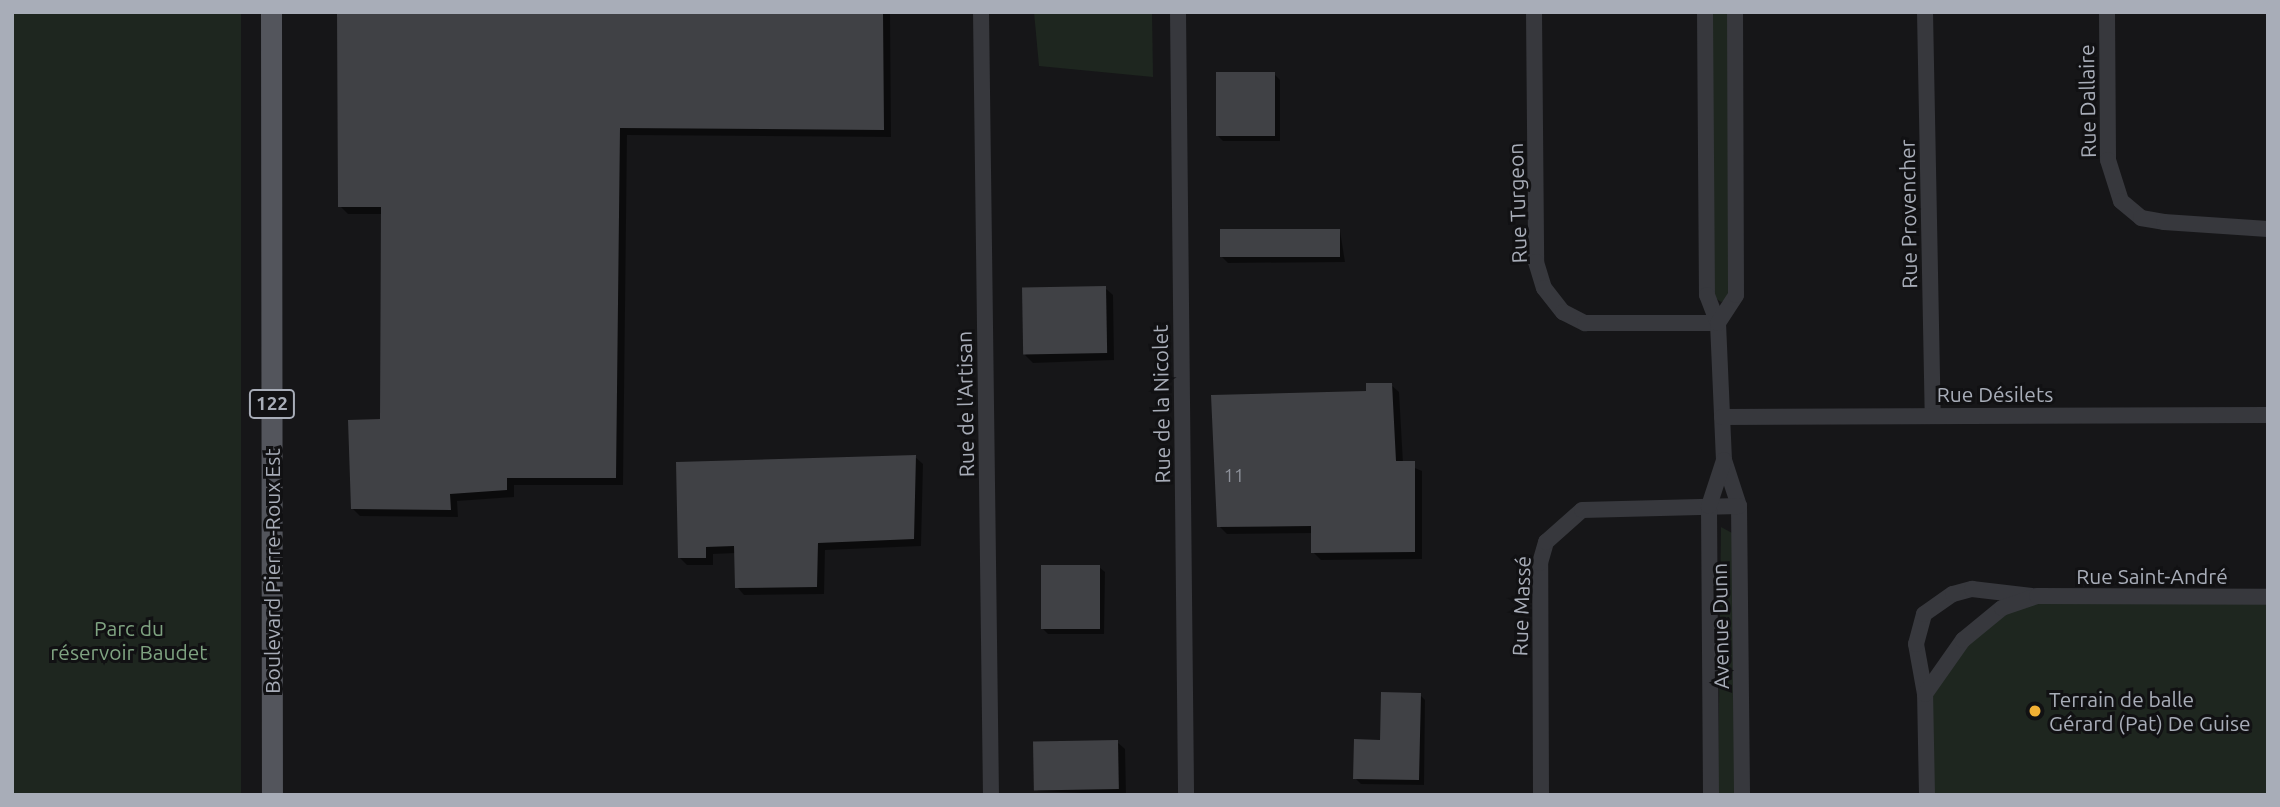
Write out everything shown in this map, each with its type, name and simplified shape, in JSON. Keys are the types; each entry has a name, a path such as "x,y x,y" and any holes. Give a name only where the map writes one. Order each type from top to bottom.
{"main road":[{"name":"Boulevard Pierre-Roux Est","path":"271,12 272,795"}],"street":[{"name":"Rue de l'Artisan","path":"981,12 991,795"},
{"name":"Rue de la Nicolet","path":"1178,12 1186,795"},
{"name":"Rue Turgeon","path":"1534,12 1536,262 1544,288 1563,312 1585,323 1718,323"},
{"name":"Avenue Dunn","path":"1705,12 1707,295 1718,323 1724,460 1739,506 1742,795"},
{"path":"1718,323 1736,295 1735,12"},
{"name":"Rue Provencher","path":"1925,12 1933,415"},
{"name":"Rue Dallaire","path":"2107,12 2108,160 2121,201 2141,218 2268,229"},
{"name":"Rue Désilets","path":"1722,417 2268,415"},
{"name":"Avenue Dunn","path":"1711,795 1709,506 1724,460"},
{"name":"Rue Massé","path":"1541,795 1540,563 1546,542 1582,510 1739,506"},
{"name":"Rue Saint-André","path":"1927,795 1925,694 1916,644 1931,608 1972,589 2037,596 2268,597"},
{"name":"Rue Saint-André","path":"1925,694 1975,628 2002,608 2037,596"}],"green space":[{"name":"Parc du réservoir Baudet","path":"12,12 241,12 241,795 12,795"},
{"path":"1034,12 1152,12 1153,77 1039,66"},
{"path":"1712,12 1729,12 1732,297 1721,302 1714,297"},
{"path":"1721,527 1732,533 1735,795 1718,795"},
{"path":"2037,596 2268,597 2268,795 1927,795 1925,694 1963,640"}],"building":[{"path":"337,12 883,12 884,130 620,128 616,478 507,478 507,490 450,494 451,510 351,509 348,420 380,419 381,207 338,207"},
{"path":"1216,72 1275,72 1275,136 1216,136"},
{"path":"1220,229 1340,229 1340,257 1220,257"},
{"path":"1106,286 1107,353 1023,354 1022,287"},
{"path":"1366,383 1392,383 1396,461 1415,461 1415,552 1311,553 1311,526 1217,527 1211,395 1366,391"},
{"path":"916,455 914,539 818,543 817,587 735,588 734,546 706,547 706,558 678,558 676,462"},
{"path":"1041,565 1100,565 1100,629 1041,629"},
{"path":"1381,692 1421,693 1419,780 1353,779 1354,739 1380,740"},
{"path":"1118,740 1119,789 1034,790 1033,741"}],"place":[{"name":"Terrain de balle Gérard (Pat) De Guise","path":"2035,711"}]}
